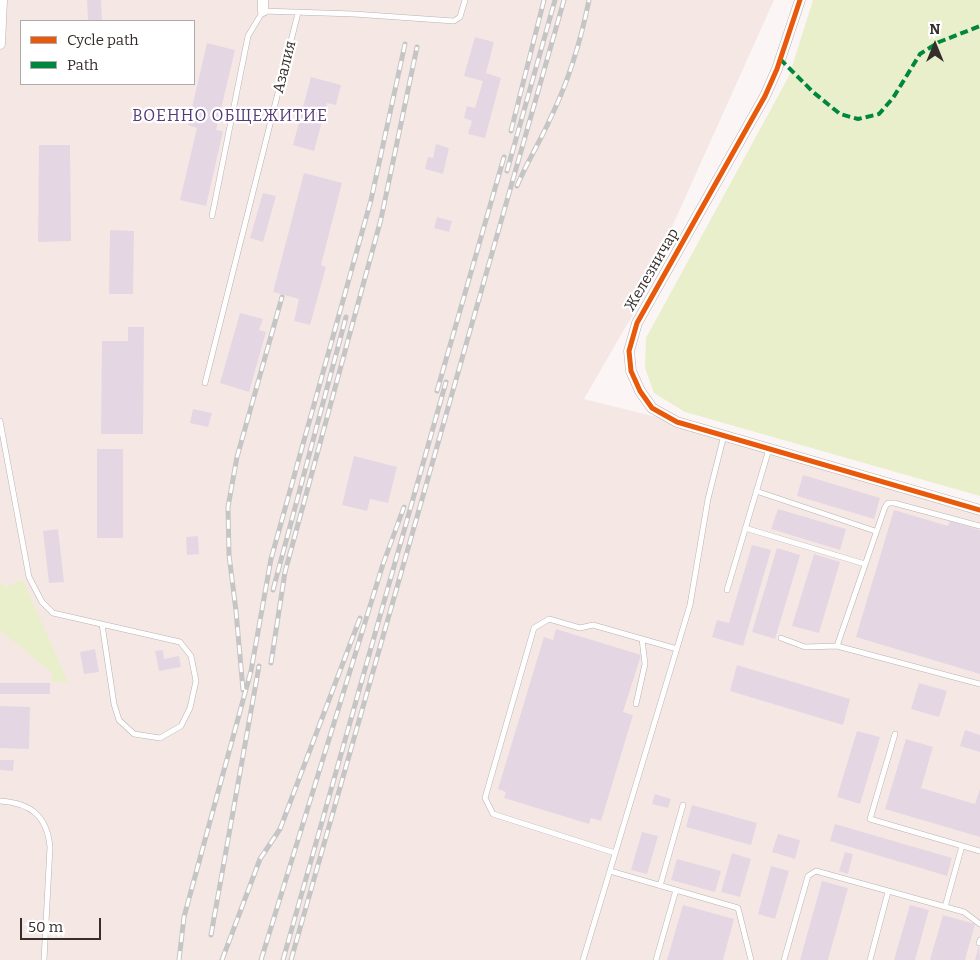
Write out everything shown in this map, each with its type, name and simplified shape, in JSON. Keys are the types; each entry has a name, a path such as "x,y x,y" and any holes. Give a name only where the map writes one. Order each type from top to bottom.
{"street":[{"path":"0,44 2,0"},
{"path":"263,0 263,11"},
{"name":"Железничар","path":"800,0 777,69 764,96 637,322 629,351 631,371 640,391 652,408 677,422 980,510"}],"lane":[{"path":"212,216 248,36 263,11 454,21 460,17 465,0"},
{"name":"Азалия","path":"204,383 298,12"},
{"path":"0,421 29,577 42,602 53,613 102,624 180,642 191,656 196,680 190,708 181,726 160,738 134,734 119,720 114,704 102,624"},
{"path":"583,960 690,605 708,499 724,435"},
{"path":"727,590 769,448"},
{"path":"756,491 875,531"},
{"path":"837,646 875,531 888,503 980,526"},
{"path":"745,528 865,564"},
{"path":"615,853 493,814 485,798 534,628 549,619 580,628 593,625 676,649"},
{"path":"781,638 805,646 837,646 980,684"},
{"path":"636,704 645,664 642,639"},
{"path":"895,734 870,819 980,852"},
{"path":"0,801 23,805 34,812 43,822 49,834 50,847 44,960"},
{"path":"660,886 683,805"},
{"path":"945,907 962,846"},
{"path":"610,871 738,908 751,960"},
{"path":"784,960 808,876 816,871 964,912 980,924"},
{"path":"656,960 676,890"},
{"path":"870,960 888,892"}],"shaded area":[{"path":"0,0 774,0 632,316 584,399 677,422 980,510 980,960 0,960"}],"green space":[{"path":"813,0 980,0 980,496 685,412 654,393 645,368 646,338 789,76"},
{"path":"23,580 68,682 52,682 51,672 0,630 0,581 5,587"}],"building":[{"path":"87,0 101,0 102,20 88,20"},
{"path":"475,37 494,42 486,73 501,78 485,138 468,134 472,121 464,118 467,106 475,108 483,81 464,76"},
{"path":"207,43 235,50 216,130 223,131 206,206 180,200 197,128 188,125"},
{"path":"311,77 341,85 336,105 327,103 314,151 293,145"},
{"path":"436,144 449,148 443,174 425,169 428,157 433,158"},
{"path":"39,145 70,145 71,241 38,242"},
{"path":"304,173 342,183 321,265 326,267 310,325 294,321 299,299 273,292"},
{"path":"263,193 276,196 263,242 250,238"},
{"path":"437,217 452,221 449,232 434,228"},
{"path":"110,230 134,231 133,294 109,294"},
{"path":"240,313 263,319 259,330 266,332 249,392 220,383"},
{"path":"128,327 144,327 143,434 101,434 102,341 128,341"},
{"path":"193,409 212,413 208,427 190,423"},
{"path":"97,449 123,449 123,538 97,538"},
{"path":"354,456 397,467 388,503 370,499 367,511 342,505"},
{"path":"803,475 880,498 874,519 797,496"},
{"path":"778,509 846,529 840,550 771,529"},
{"path":"894,510 948,526 950,521 980,530 980,674 856,637"},
{"path":"58,529 64,582 49,583 43,531"},
{"path":"198,536 199,554 187,555 186,537"},
{"path":"752,545 771,550 743,646 712,637 717,620 729,623"},
{"path":"777,548 800,555 775,639 752,632"},
{"path":"814,554 840,562 819,633 792,626"},
{"path":"556,629 641,655 623,712 633,715 601,821 591,818 589,824 504,798 506,792 498,789 544,637 553,640"},
{"path":"95,649 99,672 84,674 80,652"},
{"path":"163,650 164,659 179,656 181,667 159,671 155,651"},
{"path":"737,665 850,699 843,725 730,691"},
{"path":"0,683 50,683 50,694 0,694"},
{"path":"919,683 947,691 939,717 911,709"},
{"path":"0,706 30,707 29,749 0,748"},
{"path":"965,730 980,735 980,752 960,746"},
{"path":"857,731 880,737 860,804 837,797"},
{"path":"906,739 933,747 921,788 975,804 980,789 980,837 885,809"},
{"path":"0,760 14,760 13,771 0,770"},
{"path":"655,794 671,799 668,808 652,804"},
{"path":"692,805 757,823 751,845 686,827"},
{"path":"835,824 952,858 947,876 830,841"},
{"path":"642,832 658,836 647,874 631,870"},
{"path":"778,834 800,840 795,859 772,852"},
{"path":"845,852 853,854 848,874 839,871"},
{"path":"732,853 751,859 740,897 721,892"},
{"path":"677,859 721,871 715,892 671,880"},
{"path":"771,866 789,871 775,919 758,914"},
{"path":"822,881 848,888 828,960 800,960"},
{"path":"683,905 734,919 723,960 667,960"},
{"path":"910,905 929,910 915,960 894,960"},
{"path":"943,915 975,924 965,960 930,960"},
{"path":"979,944 980,960 975,960"}],"railway":[{"path":"511,131 544,0"},
{"path":"507,171 555,0"},
{"path":"291,960 564,0"},
{"path":"517,186 547,126 569,74 589,0"},
{"path":"179,960 184,917 251,671 271,559 371,200 405,44"},
{"path":"271,663 285,572 381,219 417,47"},
{"path":"437,391 504,157"},
{"path":"243,690 229,555 228,507 237,457 282,297"},
{"path":"273,590 346,317"},
{"path":"283,960 446,382"},
{"path":"261,960 383,564 404,507"},
{"path":"222,960 260,859 280,829 360,618"},
{"path":"211,935 259,666"}],"marked path":[{"path":"780,59 813,92 840,114 858,119 879,114 893,98 920,54 939,42 980,26"}],"cycle path":[{"path":"800,0 777,69 765,96 637,323 629,351 631,371 640,391 652,408 677,422 980,510"}],"district":[{"name":"ВОЕННО ОБЩЕЖИТИЕ","path":"230,117"}]}
